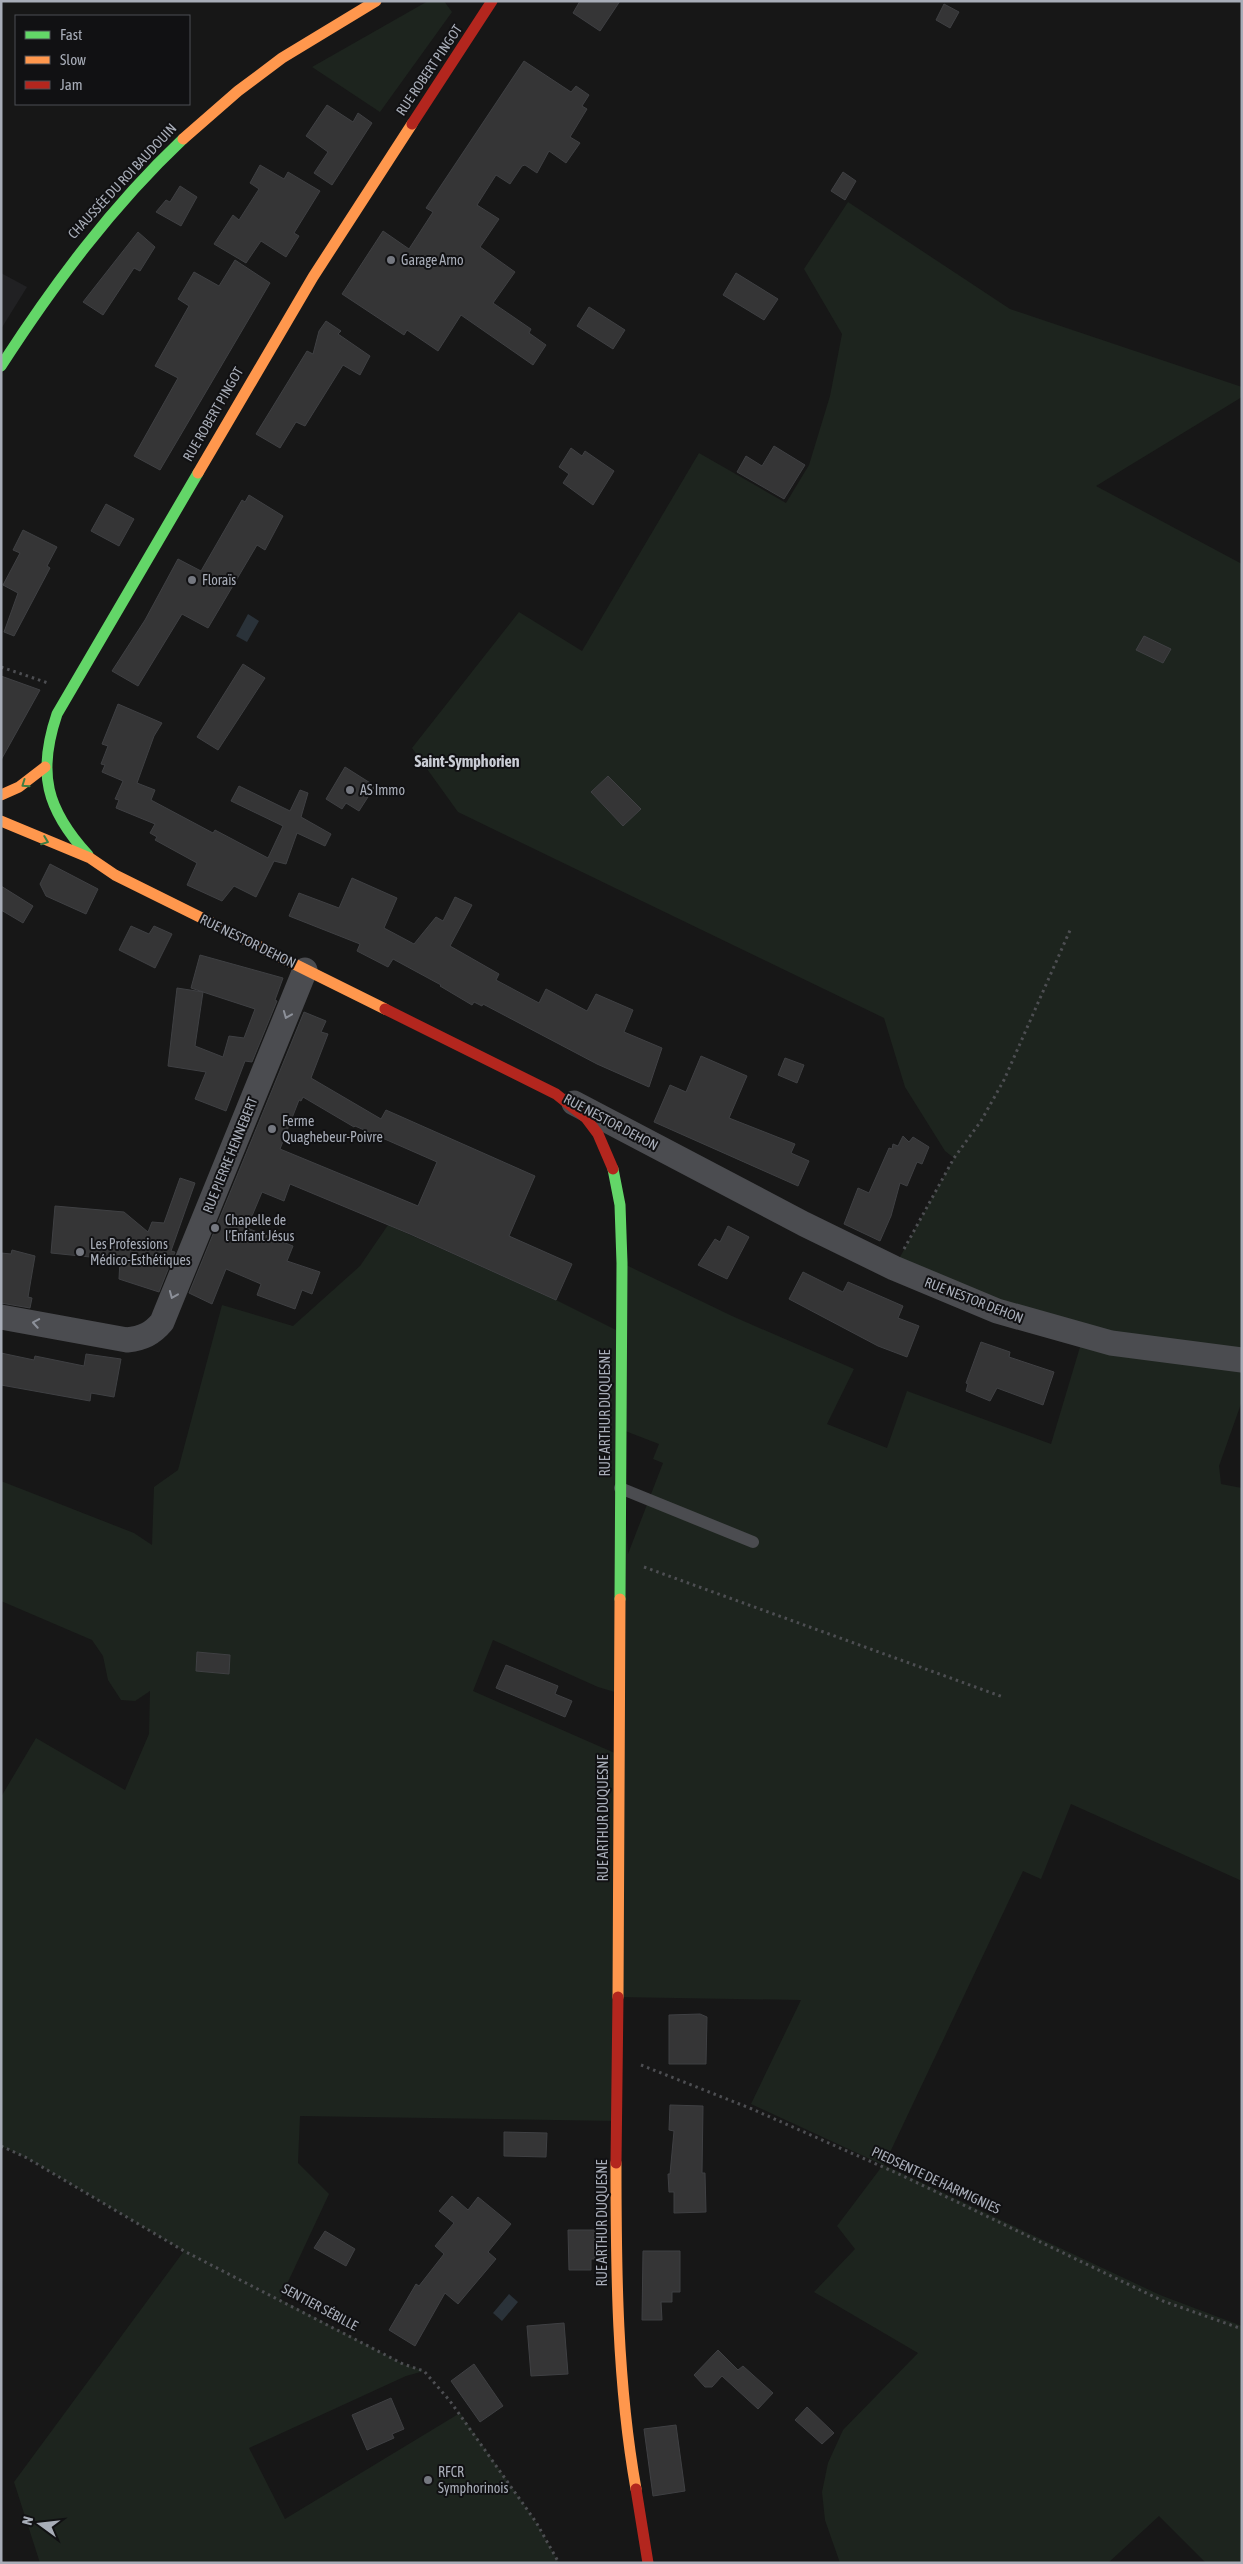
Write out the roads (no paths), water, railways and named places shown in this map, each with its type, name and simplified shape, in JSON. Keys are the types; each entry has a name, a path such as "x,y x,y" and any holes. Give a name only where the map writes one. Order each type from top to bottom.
{"main road":[{"name":"CHAUSSÉE DU ROI BAUDOUIN","path":"1,366 45,298 78,252 109,214 178,140 216,108 283,57 376,1"},
{"name":"RUE ROBERT PINGOT","path":"90,858 58,819 48,793 46,767 52,726 69,691 312,277 492,1"},
{"path":"1,795 13,792 29,782 46,767"},
{"name":"RUE NESTOR DEHON","path":"1,821 90,858 115,875 556,1094"},
{"name":"RUE ARTHUR DUQUESNE","path":"556,1094 585,1117 598,1133 610,1154 618,1179 622,1263 616,2062 618,2309 630,2457 648,2563"}],"street":[{"name":"RUE PIERRE HENNEBERT","path":"1,1317 127,1340 142,1338 153,1332 162,1322 305,970"},
{"name":"RUE NESTOR DEHON","path":"556,1094 804,1224 894,1268 997,1311 1044,1326 1111,1343 1242,1360"}],"lane":[{"path":"620,1488 753,1542"}],"place":[{"name":"Garage Arno","path":"391,260"},
{"name":"Floraïs","path":"192,580"},
{"name":"AS Immo","path":"350,790"},
{"name":"Ferme Quaghebeur-Poivre","path":"272,1129"},
{"name":"Chapelle de l’Enfant Jésus","path":"215,1228"},
{"name":"Les Professions Médico-Esthétiques","path":"80,1252"},
{"name":"RFCR Symphorinois","path":"428,2480"}],"district":[{"name":"Saint-Symphorien","path":"467,761"}]}
